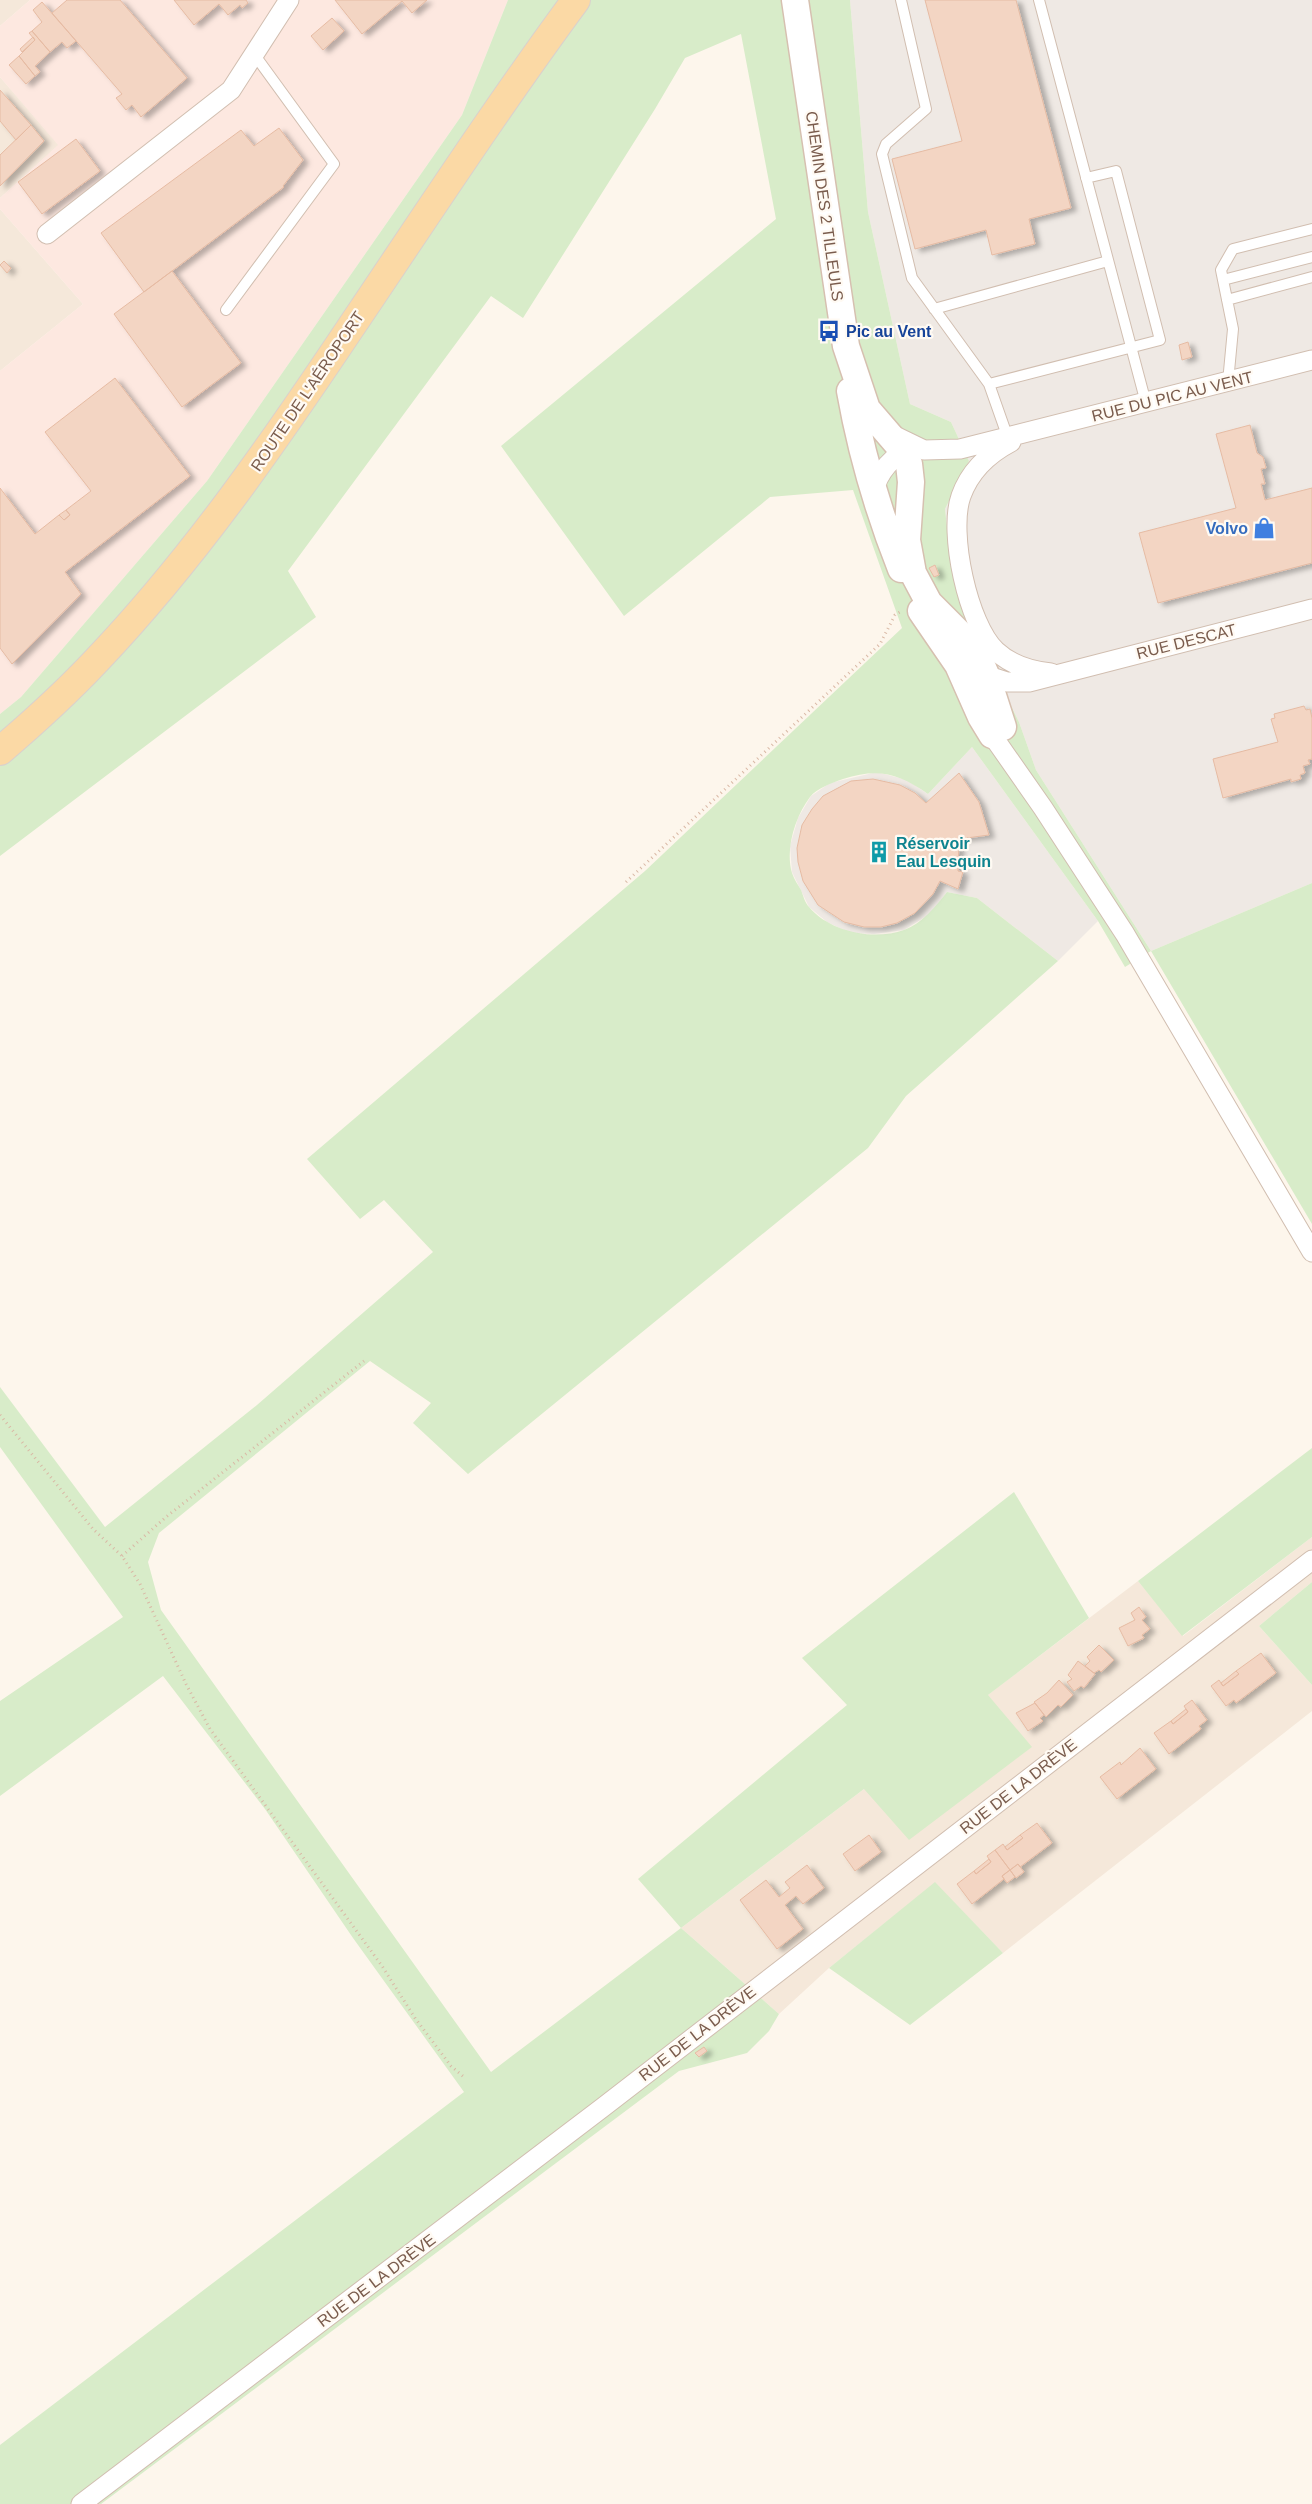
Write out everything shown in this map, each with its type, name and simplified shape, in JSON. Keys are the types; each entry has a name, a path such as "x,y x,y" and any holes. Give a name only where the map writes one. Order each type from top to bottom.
{"main road":[{"name":"ROUTE DE L'AÉROPORT","path":"0,751 47,709 98,659 154,596 248,477 502,103 576,0"}],"street":[{"path":"47,234 231,90 289,0"},
{"name":"CHEMIN DES 2 TILLEULS","path":"795,0 846,346 863,402 876,422 914,451"},
{"path":"846,346 853,410 860,446 873,493 902,572 916,602 951,654 981,718 998,731"},
{"name":"RUE DU PIC AU VENT","path":"914,451 960,449 1312,360"},
{"name":"RUE DU PIC AU VENT","path":"971,601 957,548 957,518 961,497 972,475 987,458 999,448 1032,432"},
{"path":"873,493 882,472 914,451"},
{"path":"914,451 909,464 907,540 913,573 929,603 972,647 988,677 998,731 1043,808 1129,942 1312,1252"},
{"name":"RUE DESCAT","path":"971,601 981,629 996,650 1014,664 1028,669 1061,674"},
{"name":"RUE DESCAT","path":"951,654 959,662 988,677 1008,682 1022,682 1061,674 1312,609"},
{"name":"RUE DE LA DRÈVE","path":"81,2504 602,2108 1312,1560"}],"lane":[{"path":"901,0 926,109 886,144 882,154 912,278 988,384 1008,438"},
{"path":"1039,0 1146,402"},
{"path":"226,310 334,164 254,54"},
{"path":"988,384 1160,340 1116,171 1086,178"},
{"path":"1228,382 1233,329 1221,270 1233,249 1312,228"},
{"path":"1223,280 1312,257"},
{"path":"934,309 1108,261"},
{"path":"1227,300 1312,277"}],"path":[{"path":"626,882 880,644 895,615 916,602"},
{"path":"122,1556 166,1517 364,1361"},
{"path":"0,1415 93,1528 122,1556 140,1584 186,1684 210,1729 382,1966 415,2018 450,2066 464,2078"}],"shaded area":[{"path":"0,0 30,0 0,26"},
{"path":"30,0 508,0 462,115 207,481 21,697 0,714 0,371 83,304 0,209 0,198 58,145 0,77 0,26"},
{"path":"850,0 1312,0 1312,883 1151,951 1036,770 1019,722 969,621 951,564 945,509 969,461 951,422 910,404 868,212"},
{"path":"0,77 59,145 0,198"},
{"path":"0,209 83,304 0,371"},
{"path":"972,747 1098,921 1058,961 977,898 947,892 930,914 904,930 874,934 850,933 827,922 809,907 792,872 790,846 798,818 811,796 830,783 877,772 907,780 928,794"},
{"path":"1312,1537 1312,1582 1259,1626 1312,1685 1312,1711 1003,1953 935,1883 829,1968 779,2014 681,1928 1138,1581 1183,1636"}],"green space":[{"path":"508,0 850,0 868,212 910,404 951,422 969,461 945,509 951,564 969,621 1019,722 1036,770 1151,951 1125,967 1098,921 972,747 928,794 907,781 887,774 877,773 855,776 821,788 810,797 800,814 793,834 790,854 792,873 806,903 818,916 828,923 853,932 879,935 892,933 904,930 917,923 928,914 947,892 977,898 1058,961 906,1096 868,1148 468,1474 413,1423 431,1403 370,1361 159,1533 148,1562 161,1610 491,2072 681,1928 779,2014 769,2031 747,2053 679,2071 101,2504 0,2504 0,2445 464,2092 353,1938 265,1809 163,1676 0,1796 0,1701 123,1617 0,1447 0,1387 105,1527 257,1405 433,1252 384,1200 360,1219 307,1159 645,871 902,628 853,490 770,497 624,616 501,446 776,219 741,34 685,58 655,109 523,318 491,296 288,571 316,617 0,856 0,714 21,697 207,481 462,115"},
{"path":"1312,883 1312,1224 1151,951"},
{"path":"1312,1448 1312,1537 1182,1636 1138,1581"},
{"path":"1014,1492 1089,1618 988,1695 1032,1747 909,1840 864,1789 681,1928 638,1879 847,1705 802,1658"},
{"path":"1312,1582 1312,1685 1259,1626"},
{"path":"935,1882 1003,1953 910,2025 829,1968"}],"building":[{"path":"67,0 120,0 187,78 141,117 132,105 126,110 116,98 122,94 52,13"},
{"path":"174,0 246,0 248,3 242,8 240,5 228,15 219,4 194,25"},
{"path":"335,0 427,0 412,13 402,1 362,34"},
{"path":"925,0 1016,0 1071,208 1029,219 1035,244 992,255 986,230 915,249 892,159 962,141"},
{"path":"42,2 76,41 67,48 62,42 50,52 32,31 42,22 33,10"},
{"path":"332,18 344,31 323,50 311,36"},
{"path":"32,31 50,52 35,66 40,72 35,76 19,56 35,40 29,33"},
{"path":"33,37 35,40 22,52 20,49"},
{"path":"19,56 35,76 26,84 9,65"},
{"path":"0,90 31,125 16,140 0,121"},
{"path":"31,125 44,141 0,186 0,155"},
{"path":"279,128 303,160 284,187 144,292 101,233 241,130 254,146"},
{"path":"76,139 100,171 42,214 18,182"},
{"path":"4,261 11,268 7,273 0,265"},
{"path":"172,271 241,363 182,407 114,314"},
{"path":"1188,342 1192,357 1182,360 1179,345"},
{"path":"115,378 190,476 65,572 81,594 12,664 0,648 0,488 35,534 59,515 64,520 70,515 66,510 91,491 45,432"},
{"path":"1250,425 1257,453 1263,457 1266,468 1261,469 1265,484 1261,484 1265,500 1312,488 1312,563 1158,603 1139,533 1236,508 1216,434"},
{"path":"66,510 70,515 64,520 59,515"},
{"path":"935,565 939,575 934,577 929,568"},
{"path":"1304,706 1306,710 1310,709 1312,718 1312,759 1308,760 1310,764 1303,766 1305,773 1300,775 1301,779 1291,782 1291,779 1223,798 1213,759 1278,742 1271,719 1275,718 1274,714"},
{"name":"Réservoir Eau Lesquin","path":"959,773 979,802 989,835 959,839 958,871 963,872 958,889 940,881 933,894 915,913 897,923 881,927 864,927 844,922 818,905 803,881 798,862 797,848 802,825 823,796 851,781 873,779 900,785 915,793 926,803"},
{"path":"1139,1607 1146,1617 1142,1620 1150,1629 1142,1635 1144,1638 1128,1646 1119,1628 1135,1620 1131,1613"},
{"path":"1099,1645 1114,1660 1101,1672 1099,1670 1094,1673 1085,1666 1090,1661 1087,1657"},
{"path":"1261,1653 1276,1673 1236,1703 1234,1700 1226,1706 1211,1686 1219,1680 1223,1686 1239,1674 1236,1671"},
{"path":"1078,1661 1095,1674 1084,1688 1081,1686 1074,1691 1067,1682 1072,1679 1068,1675"},
{"path":"1236,1671 1239,1674 1223,1686 1221,1683"},
{"path":"1059,1680 1073,1695 1061,1707 1058,1705 1046,1717 1034,1702 1047,1693"},
{"path":"1192,1700 1207,1720 1199,1726 1201,1729 1169,1754 1154,1733 1171,1721 1173,1724 1188,1712 1184,1706"},
{"path":"1035,1703 1044,1715 1040,1718 1043,1721 1028,1731 1016,1713"},
{"path":"1186,1709 1188,1712 1173,1724 1171,1721"},
{"path":"1140,1748 1156,1769 1117,1799 1100,1777 1120,1762 1121,1765"},
{"path":"1037,1823 1052,1843 1020,1867 1018,1864 1010,1870 995,1850 1003,1844 1007,1850 1023,1838 1020,1835"},
{"path":"869,1835 881,1852 855,1871 843,1854"},
{"path":"1020,1835 1023,1838 1007,1850 1005,1847"},
{"path":"995,1850 1010,1870 1002,1876 1004,1879 972,1904 957,1884 974,1871 976,1874 991,1862 987,1856"},
{"path":"989,1859 991,1862 976,1874 974,1871"},
{"path":"1018,1864 1024,1872 1016,1878 1010,1870"},
{"path":"807,1865 824,1888 803,1904 796,1896 785,1905 803,1929 777,1949 740,1900 766,1880 779,1897 790,1888 785,1882"},
{"path":"1010,1870 1015,1877 1007,1883 1002,1876"},
{"path":"704,2047 707,2051 699,2057 695,2053"}],"place":[{"name":"Pic au Vent","path":"829,331"},
{"name":"Volvo","path":"1264,528"},
{"name":"Réservoir Eau Lesquin","path":"879,852"}]}
